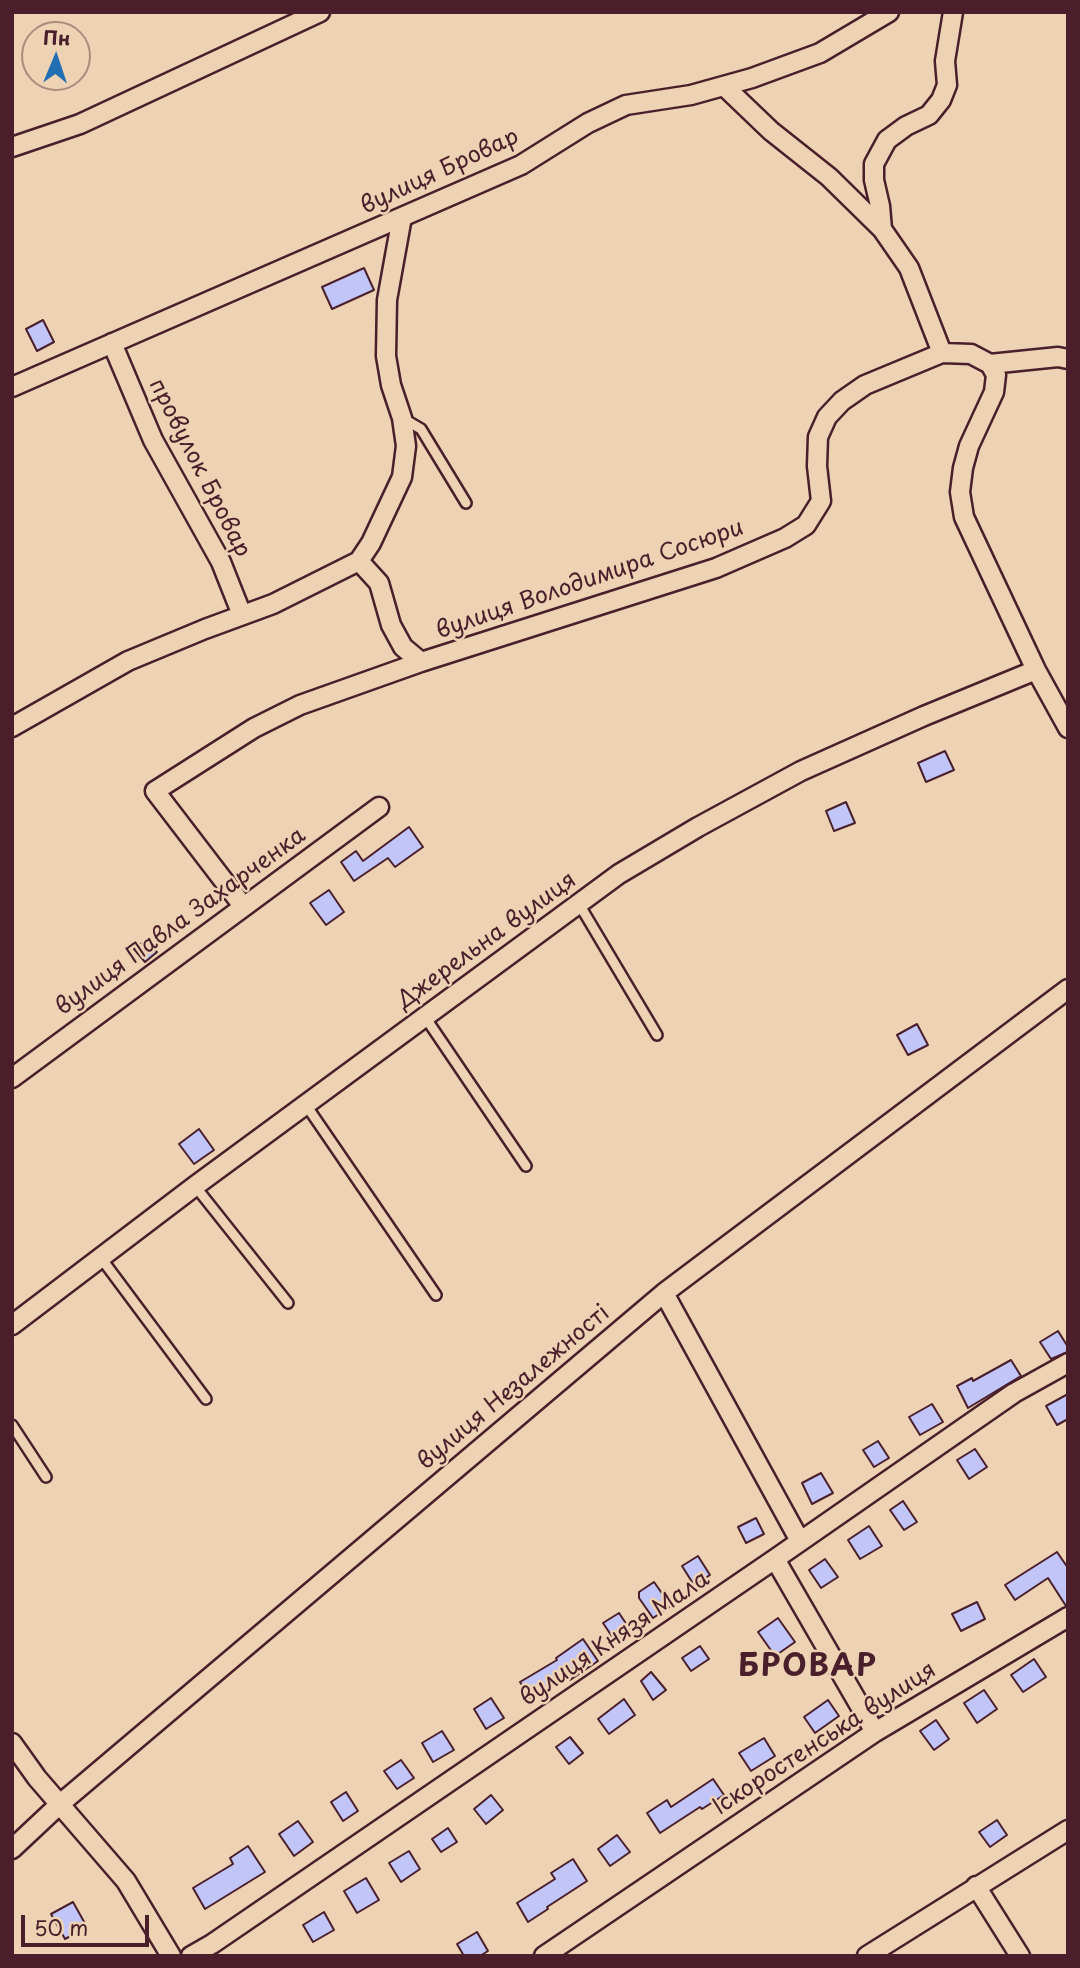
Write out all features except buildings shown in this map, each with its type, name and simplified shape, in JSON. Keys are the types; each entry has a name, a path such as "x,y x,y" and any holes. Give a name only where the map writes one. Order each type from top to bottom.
{"street":[{"path":"12,148 80,124 320,12"},
{"name":"вулиця Бровар","path":"12,387 521,165 587,123 626,105 691,94 752,78 820,53 889,12"},
{"path":"882,229 874,164 887,140 906,126 929,115 941,100 947,85 945,61 953,12"},
{"path":"724,86 771,131 829,177 882,229 909,268 942,353 971,354 990,363 1058,357 1068,359"},
{"path":"12,727 128,661 273,604 359,561 371,544 402,477 406,446 402,418 391,385 386,356 387,300 402,217"},
{"name":"провулок Бровар","path":"112,343 153,440 221,562 242,615"},
{"name":"вулиця Володимира Сосюри","path":"243,906 155,791 254,728 300,705 421,662 716,568 785,538 806,525 821,501 817,466 818,437 827,417 842,401 865,385 942,353"},
{"path":"990,363 996,375 994,392 969,446 960,492 964,517 1036,670 1068,728"},
{"path":"359,561 379,583 391,625 403,647 421,662"},
{"name":"Джерельна вулиця","path":"12,1325 195,1186 620,874 801,771 1036,670"},
{"name":"вулиця Павла Захарченка","path":"12,1078 379,807"},
{"name":"вулиця Незалежності","path":"12,1849 60,1804 664,1293 1068,989"},
{"path":"664,1293 800,1541"},
{"name":"вулиця Князя Мала","path":"191,1956 1014,1393 1068,1363"},
{"path":"775,1559 875,1732"},
{"name":"Іскоростенська вулиця","path":"544,1956 875,1732 1068,1617"},
{"path":"12,1743 37,1778 126,1881 171,1956"},
{"path":"867,1956 1068,1830"},
{"path":"976,1886 1020,1956"}],"lane":[{"path":"402,418 421,429 466,503"},
{"path":"579,904 657,1035"},
{"path":"425,1017 526,1166"},
{"path":"306,1105 436,1295"},
{"path":"195,1186 288,1303"},
{"path":"101,1258 206,1399"},
{"path":"12,1424 46,1477"}],"district":[{"name":"БРОВАР","path":"808,1668"}]}
